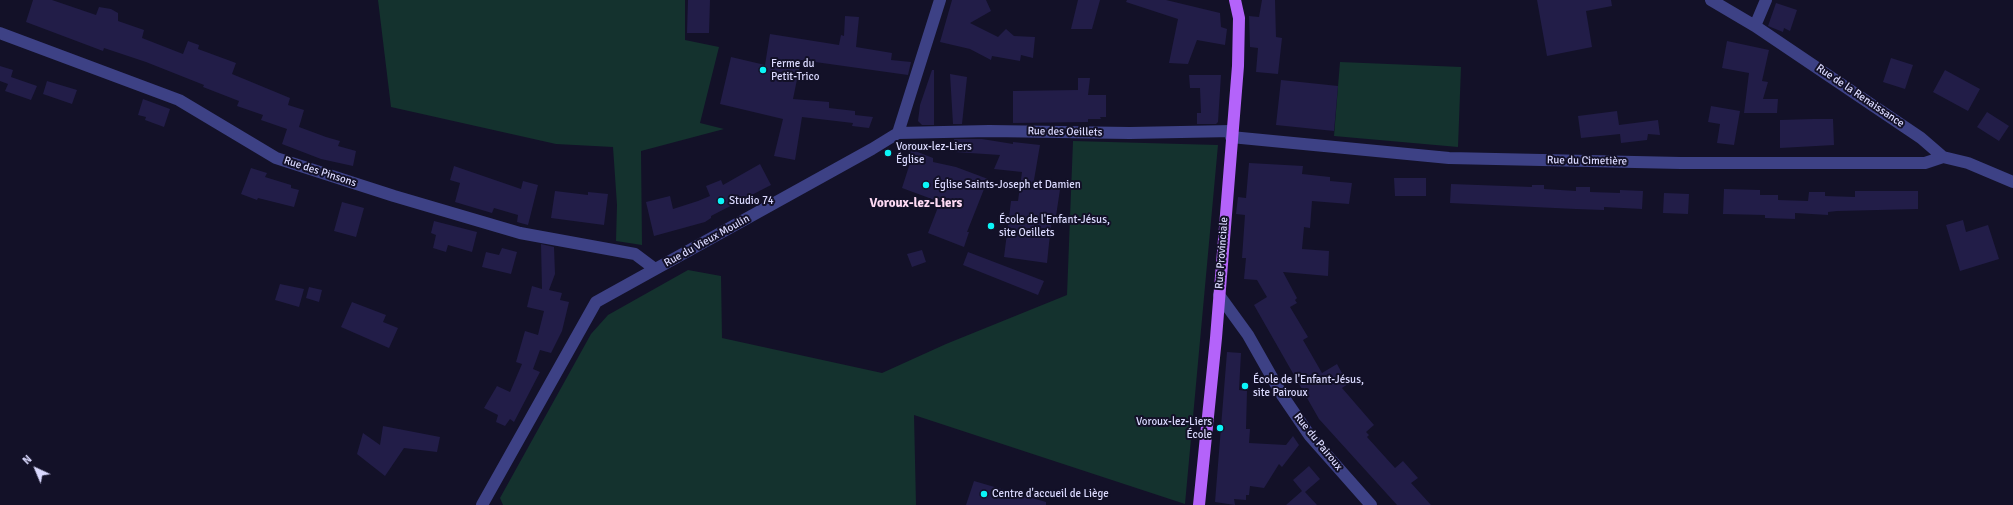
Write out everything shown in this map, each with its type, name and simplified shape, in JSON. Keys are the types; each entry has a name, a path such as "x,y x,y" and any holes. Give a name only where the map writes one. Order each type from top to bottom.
{"main road":[{"name":"Rue Provinciale","path":"1199,505 1219,296 1238,66 1239,18 1235,0"}],"street":[{"path":"898,133 940,0"},
{"name":"Rue de la Renaissance","path":"1711,0 1755,26 1921,138 1943,157 1968,163 2013,182"},
{"path":"1755,26 1766,0"},
{"name":"Rue des Pinsons","path":"0,33 179,100 276,158 394,196 520,233 635,254 655,269"},
{"name":"Rue des Oeillets","path":"898,133 996,131 1232,134"},
{"name":"Rue du Vieux Moulin","path":"482,505 596,302 872,149 898,133"},
{"name":"Rue du Cimetière","path":"1232,134 1449,158 1681,163 1925,163 1943,157"},
{"name":"Rue du Pairoux","path":"1219,296 1248,335 1282,395 1310,436 1371,505"}],"green space":[{"path":"378,0 685,0 685,40 719,47 700,123 724,129 641,151 642,245 616,241 617,205 613,147 556,144 391,107"},
{"path":"1340,62 1461,67 1458,147 1334,136"},
{"path":"1073,141 1218,145 1185,504 914,415 916,505 503,505 500,498 591,334 608,315 688,270 721,276 722,338 882,373 946,344 1067,295"}],"building":[{"path":"33,0 52,0 96,15 99,7 111,9 118,13 118,21 144,30 142,38 183,54 188,41 199,45 198,49 236,63 232,74 290,98 288,105 304,110 299,127 340,141 338,146 356,151 353,166 321,159 282,144 287,129 261,120 263,115 237,106 239,101 203,87 204,85 146,62 104,48 103,51 26,22"},
{"path":"688,0 710,0 709,33 687,33"},
{"path":"952,0 986,0 991,11 970,23 998,37 1006,29 1014,36 1035,37 1033,58 1021,55 1020,61 992,56 991,60 970,49 940,42"},
{"path":"1078,0 1100,0 1092,29 1071,29"},
{"path":"1127,0 1166,0 1220,13 1221,27 1227,29 1225,45 1197,40 1188,64 1169,63 1178,19 1126,2"},
{"path":"1262,0 1275,0 1276,37 1282,38 1278,74 1256,72 1258,48 1250,47 1249,16 1259,17"},
{"path":"1537,0 1611,0 1612,6 1586,11 1592,47 1547,56"},
{"path":"1776,3 1797,10 1790,31 1784,28 1783,32 1768,26"},
{"name":"Ferme du Petit-Trico","path":"845,16 859,17 856,47 892,53 891,60 911,62 908,75 801,60 793,99 829,102 829,108 855,111 855,115 873,117 869,128 852,126 853,123 802,117 795,160 774,156 783,119 720,104 731,57 765,65 770,34 839,45 841,35 844,36"},
{"path":"1727,41 1769,50 1762,81 1768,82 1763,99 1778,99 1777,113 1744,113 1749,73 1722,68"},
{"path":"1891,58 1913,65 1905,89 1883,82"},
{"path":"0,66 13,70 11,77 37,86 31,100 5,91 8,84 0,81"},
{"path":"932,70 934,70 934,125 922,125 918,121 920,105"},
{"path":"1945,70 1980,89 1968,111 1933,92"},
{"path":"950,74 967,77 962,124 953,124"},
{"path":"1189,75 1221,75 1218,122 1216,124 1197,124 1197,113 1201,113 1200,88 1190,88"},
{"path":"1078,78 1090,78 1088,95 1106,95 1106,117 1100,117 1101,119 1088,119 1088,122 1013,123 1013,91 1078,90"},
{"path":"1281,80 1338,86 1334,131 1276,125"},
{"path":"47,81 77,90 72,104 43,94"},
{"path":"143,99 170,109 164,127 145,120 146,117 138,115"},
{"path":"1711,106 1740,111 1734,145 1717,143 1720,124 1708,122"},
{"path":"1617,111 1619,125 1658,120 1660,135 1648,134 1647,140 1621,143 1620,134 1581,138 1578,116"},
{"path":"1987,112 2009,126 1999,141 1977,127"},
{"path":"1833,119 1834,145 1780,148 1780,120"},
{"path":"954,139 982,139 1013,144 1013,142 1040,145 1034,180 1061,183 1056,216 1052,215 1047,263 1004,257 1011,201 1018,201 1022,172 994,169 1000,155 955,152"},
{"path":"910,149 933,158 933,162 956,167 988,179 967,232 969,232 964,247 928,233 940,202 902,188 910,163"},
{"path":"1249,163 1303,166 1302,174 1330,177 1330,181 1352,183 1349,204 1312,201 1310,228 1304,227 1302,249 1329,251 1328,276 1283,272 1297,298 1295,300 1297,303 1290,307 1308,337 1303,340 1322,373 1337,364 1348,384 1342,388 1374,425 1366,432 1369,435 1367,437 1395,468 1403,461 1418,478 1411,483 1431,505 1397,505 1319,419 1254,305 1267,297 1257,280 1244,279 1246,258 1242,258 1245,215 1236,214 1238,197 1246,198"},
{"path":"760,164 771,185 711,216 711,218 705,222 654,236 646,202 670,196 673,209 698,201 710,196 706,186 721,180 723,185"},
{"path":"454,166 521,189 523,181 538,185 528,225 517,222 518,215 494,208 492,213 455,202 460,183 450,180"},
{"path":"251,168 267,173 265,177 291,185 291,188 299,190 294,207 258,198 257,200 241,194"},
{"path":"1394,178 1426,178 1426,196 1395,196"},
{"path":"1451,184 1532,187 1532,185 1544,185 1544,189 1576,191 1576,187 1590,187 1590,192 1620,193 1620,190 1643,191 1642,209 1604,207 1604,210 1450,203"},
{"path":"1724,189 1760,190 1760,195 1778,195 1778,200 1808,201 1809,192 1825,192 1825,196 1855,197 1855,191 1918,191 1918,209 1837,211 1828,212 1828,215 1795,213 1795,219 1765,218 1765,215 1723,214"},
{"path":"555,191 588,195 588,192 608,194 604,225 551,218"},
{"path":"1664,193 1689,194 1688,214 1663,213"},
{"path":"342,202 364,208 356,237 334,231"},
{"path":"1963,220 1966,232 1988,225 1999,259 1960,271 1946,225"},
{"path":"434,221 477,232 472,252 448,245 446,252 433,248 436,235 431,233"},
{"path":"541,244 554,247 555,274 549,290 562,293 560,300 569,302 562,331 551,353 540,350 533,369 540,372 514,422 510,419 505,426 496,422 498,415 484,408 497,386 510,392 522,364 516,362 525,331 538,335 544,311 527,307 532,286 542,289"},
{"path":"502,248 517,252 511,274 482,267 486,252 499,255"},
{"path":"922,250 926,262 912,267 907,254"},
{"path":"968,252 1044,281 1038,295 963,265"},
{"path":"280,284 304,289 299,307 275,300"},
{"path":"309,287 322,290 319,302 306,298"},
{"path":"352,302 386,315 383,322 398,328 389,348 341,327"},
{"path":"1227,352 1241,353 1239,390 1247,391 1246,429 1250,429 1249,443 1286,445 1293,436 1299,445 1282,467 1279,464 1264,488 1250,486 1249,495 1246,495 1246,500 1234,499 1235,505 1215,502"},
{"path":"383,426 440,437 437,452 404,448 385,476 357,454 363,433 380,445"},
{"path":"1309,466 1320,479 1305,492 1317,505 1286,505 1302,491 1293,480"},
{"name":"Centre d'accueil de Liège","path":"974,481 1046,502 1046,505 966,505"}],"place":[{"name":"Ferme du Petit-Trico","path":"763,70"},
{"name":"Voroux-lez-Liers Église","path":"888,153"},
{"name":"Église Saints-Joseph et Damien","path":"926,185"},
{"name":"Studio 74","path":"721,201"},
{"name":"École de l'Enfant-Jésus, site Oeillets","path":"991,226"},
{"name":"École de l'Enfant-Jésus, site Pairoux","path":"1245,386"},
{"name":"Voroux-lez-Liers École","path":"1220,428"},
{"name":"Centre d'accueil de Liège","path":"984,494"}],"district":[{"name":"Voroux-lez-Liers","path":"916,204"}]}
